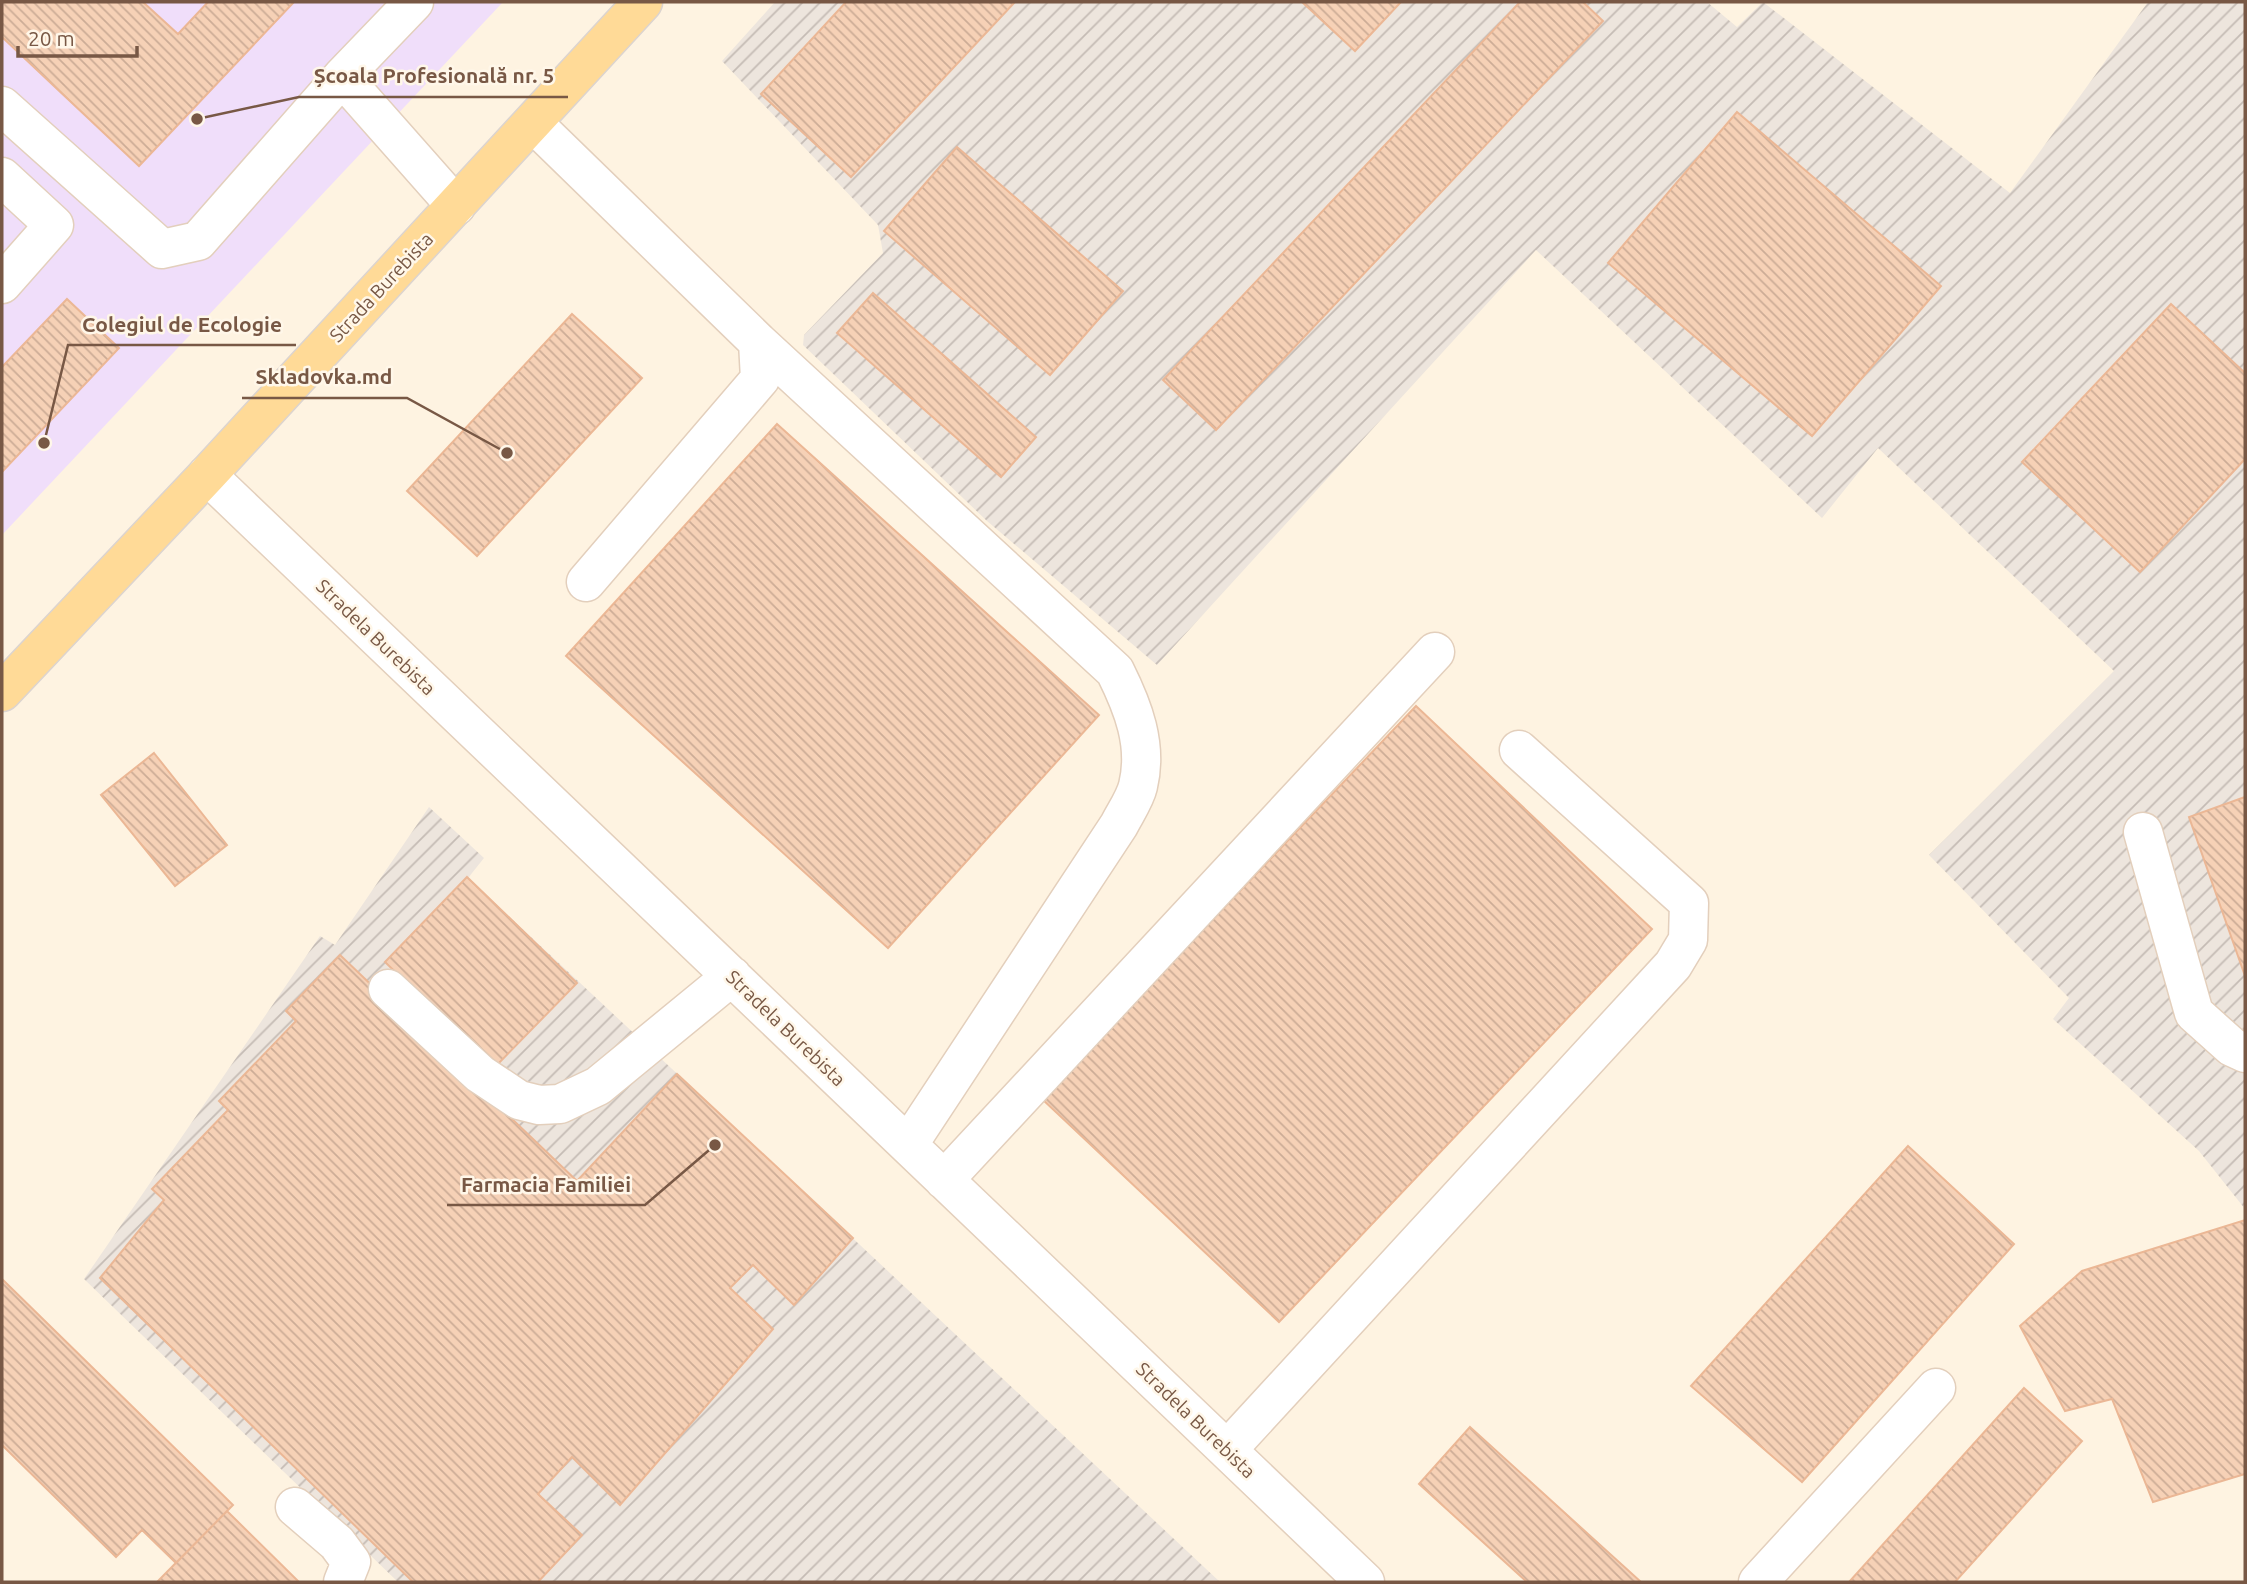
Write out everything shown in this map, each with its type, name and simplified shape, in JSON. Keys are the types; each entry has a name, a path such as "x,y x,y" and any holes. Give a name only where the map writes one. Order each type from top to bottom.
{"main road":[{"name":"Strada Burebista","path":"2,692 643,2"}],"street":[{"path":"2,106 162,249 198,241 342,77 414,2"},
{"path":"342,77 456,206"},
{"path":"533,123 758,342 1115,671 1133,707 1141,748 1138,787 1119,825 908,1145"},
{"path":"2,177 54,225 2,284"},
{"path":"586,582 760,379 758,342"},
{"name":"Stradela Burebista","path":"206,475 1365,1582"},
{"path":"944,1180 1436,652"},
{"path":"1227,1450 1673,965 1688,940 1689,903 1519,750"},
{"path":"2143,832 2194,1013 2232,1047 2245,1053"},
{"path":"388,989 480,1074 519,1100 539,1105 560,1104 598,1086 732,976"},
{"path":"1758,1582 1936,1388"},
{"path":"295,1507 337,1543 351,1562 343,1582"}],"shaded area":[{"path":"2,2 503,2 2,535"},
{"path":"775,2 1707,2 1737,27 1763,2 2010,193 2148,2 2245,2 2245,1209 2199,1151 2053,1019 2069,998 1929,855 2114,671 1878,448 1822,518 1536,250 1157,665 987,521 803,345 804,335 883,253 878,225 722,61"},
{"path":"429,807 484,858 468,878 1220,1582 398,1582 84,1279 320,936 335,945"}],"building":[{"path":"2,2 143,2 178,34 208,2 294,2 139,166 2,37"},
{"path":"846,2 1015,2 851,177 761,94"},
{"path":"1302,2 1401,2 1355,51"},
{"path":"1520,2 1583,2 1603,21 1216,430 1163,380"},
{"path":"1737,112 1941,286 1812,436 1608,263"},
{"path":"957,147 1123,291 1050,375 884,231"},
{"path":"873,293 1036,437 1001,477 837,333"},
{"path":"67,299 119,348 2,472 2,367"},
{"path":"2171,304 2245,373 2245,459 2140,572 2022,462"},
{"path":"572,314 642,378 477,556 407,491"},
{"path":"777,424 1099,715 888,948 566,656"},
{"path":"1416,706 1652,929 1279,1322 1042,1099"},
{"path":"154,753 227,845 175,886 101,795"},
{"path":"2245,797 2245,976 2189,817"},
{"path":"467,877 577,983 494,1068 385,962"},
{"path":"340,955 577,1181 677,1074 853,1238 794,1305 753,1265 730,1288 773,1329 620,1505 572,1457 538,1494 582,1535 538,1582 413,1582 100,1278 164,1200 152,1189 228,1110 219,1101 296,1021 286,1011"},
{"path":"1908,1146 2014,1244 1802,1482 1691,1386"},
{"path":"2245,1220 2245,1474 2153,1502 2112,1399 2065,1411 2020,1326 2082,1271"},
{"path":"2,1279 233,1505 176,1563 142,1530 116,1557 2,1445"},
{"path":"2024,1388 2082,1441 1955,1582 1849,1582"},
{"path":"1470,1427 1641,1582 1527,1582 1419,1484"},
{"path":"227,1511 298,1581 157,1582"}],"place":[{"name":"Școala Profesională nr. 5","path":"197,119"},
{"name":"Colegiul de Ecologie","path":"44,443"},
{"name":"Skladovka.md","path":"507,453"},
{"name":"Farmacia Familiei","path":"715,1145"}]}
